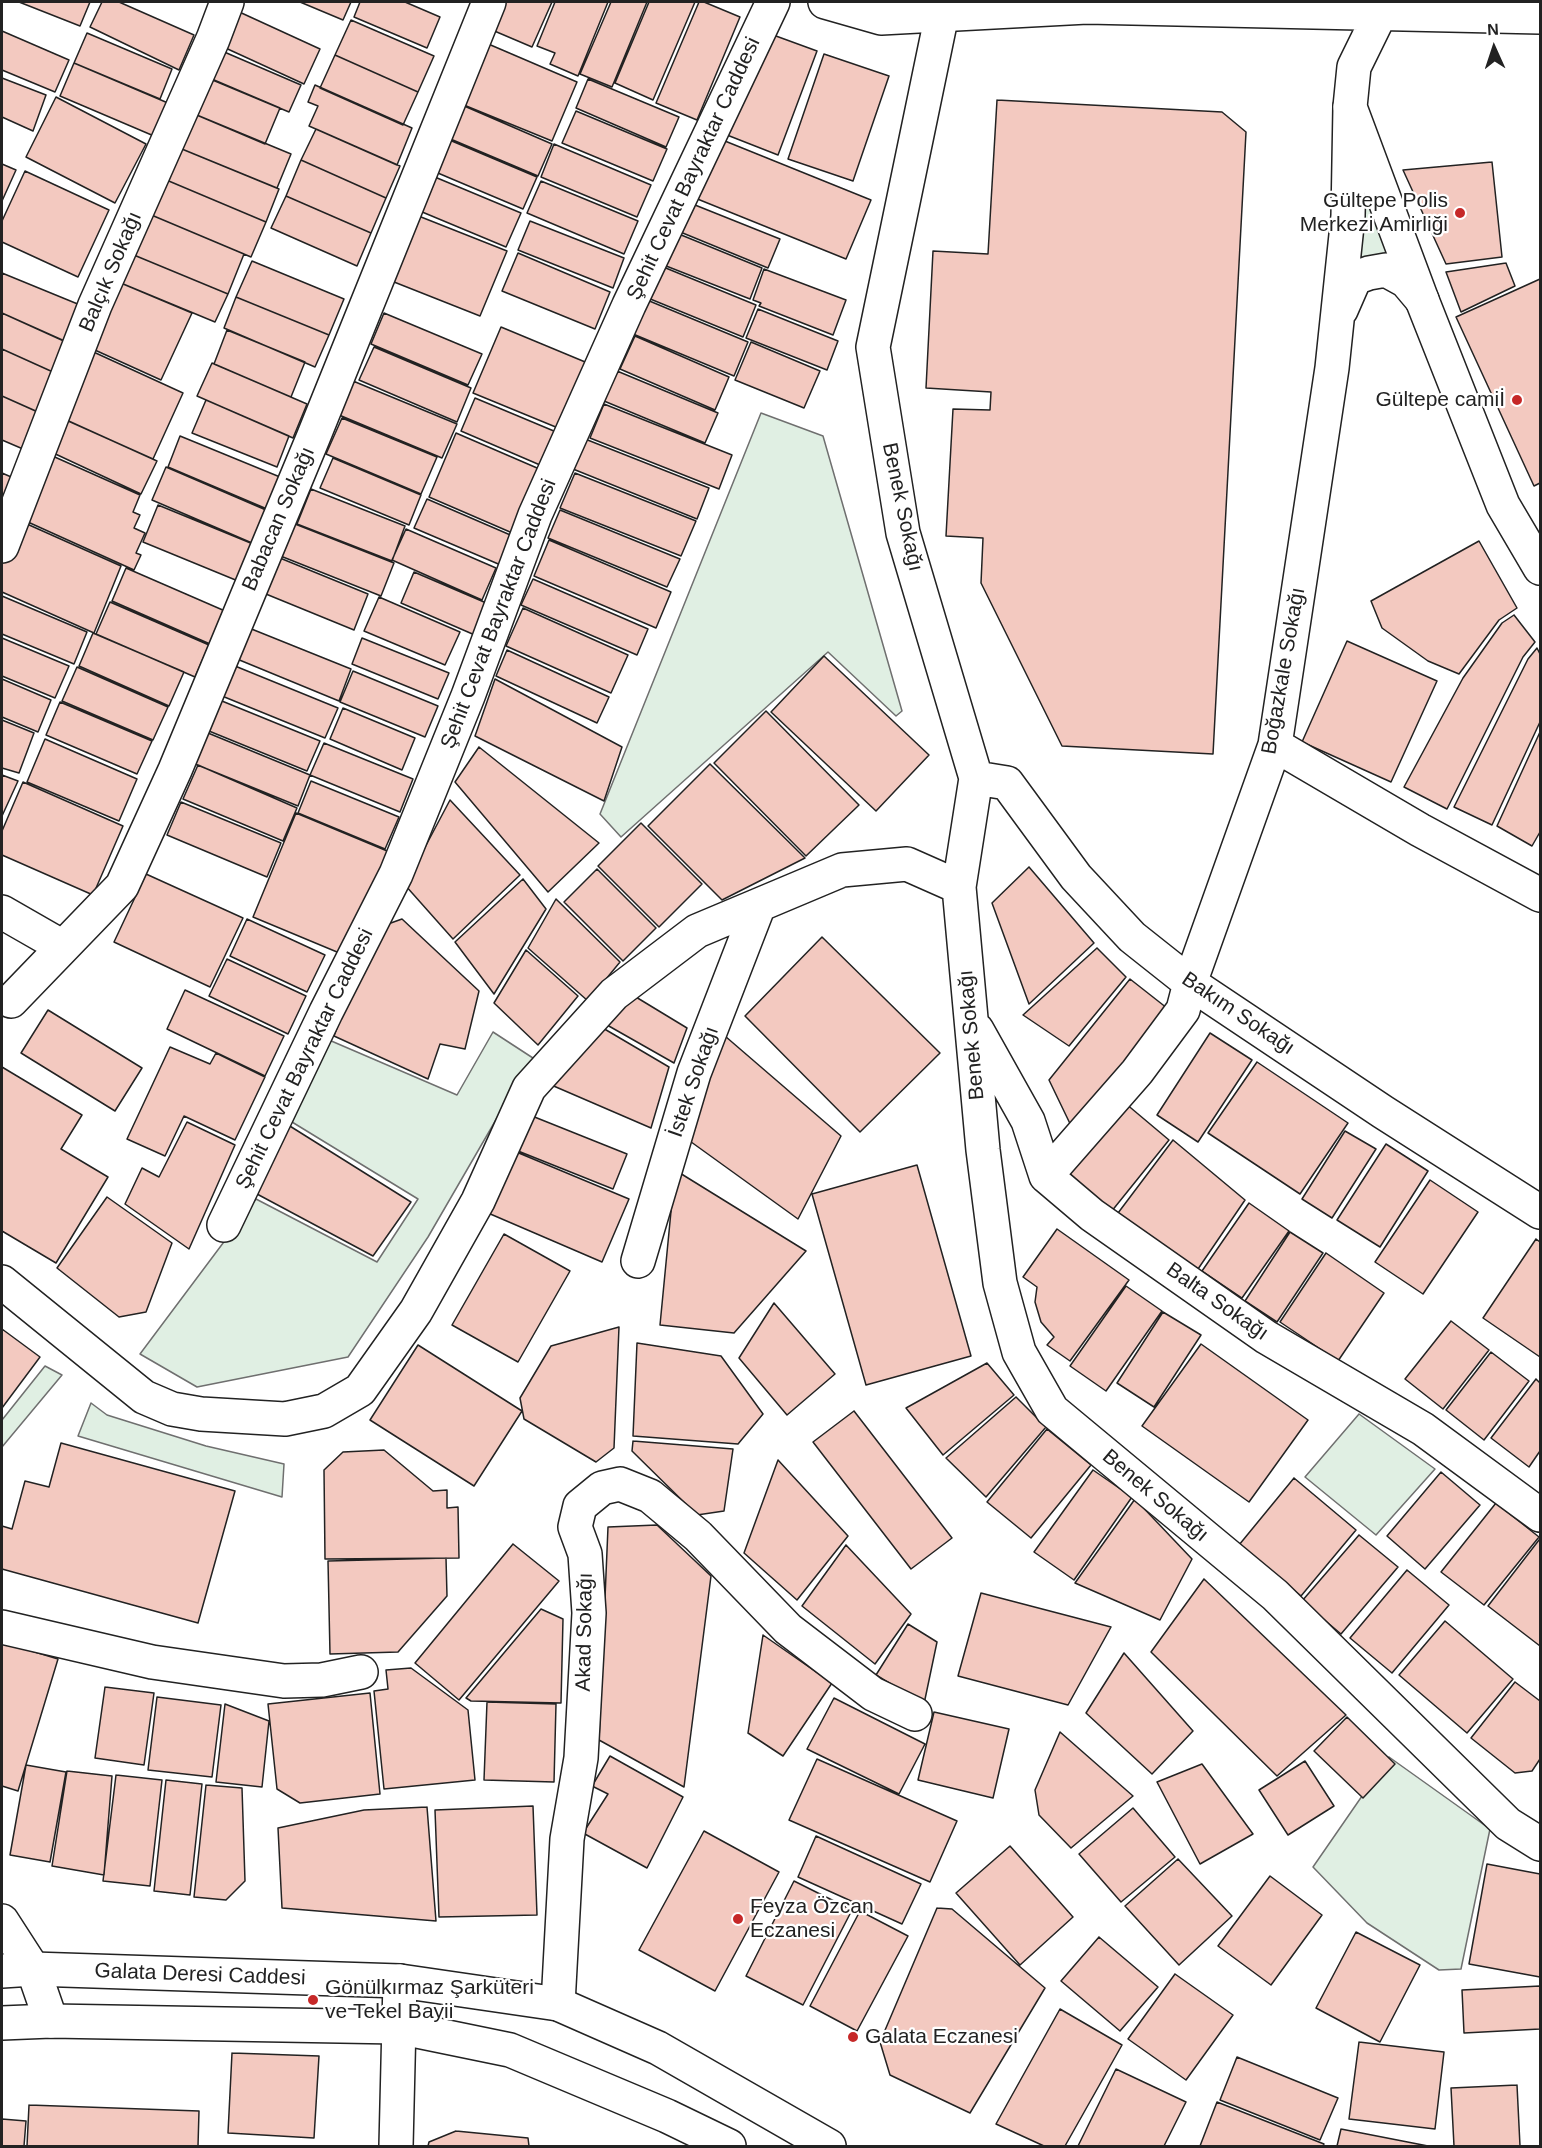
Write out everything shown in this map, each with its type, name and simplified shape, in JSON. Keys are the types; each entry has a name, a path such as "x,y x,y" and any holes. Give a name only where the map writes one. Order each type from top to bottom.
{"street":[{"name":"Balçık Sokağı","path":"2,546 95,305 213,39 227,2"},
{"name":"Babacan Sokağı","path":"11,1001 122,886 170,781 313,438 489,2"},
{"name":"Şehit Cevat Bayraktar Caddesi","path":"224,1225 321,1022 396,874 468,696 536,515 629,305 773,2"},
{"path":"825,2 884,10 942,14 1146,5 1381,8 1540,17"},
{"name":"Boğazkale Sokağı","path":"1046,1176 1137,1072 1183,1010 1190,983 1275,745 1338,317 1348,216 1353,67 1381,8"},
{"name":"Benek Sokağı","path":"942,14 873,347 903,533 976,778 959,887 983,1150 1000,1283 1019,1352 1052,1410 1275,1595 1508,1824 1540,1844"},
{"path":"1350,107 1422,300 1503,505 1540,568"},
{"path":"1338,317 1354,278 1369,273 1386,270 1406,280 1422,300"},
{"path":"1275,745 1420,830 1540,895"},
{"name":"Bakım Sokağı","path":"976,778 1007,783 1076,877 1132,937 1190,983 1383,1112 1540,1212"},
{"path":"2,1282 144,1397 172,1409 201,1414 285,1419 324,1411 360,1390 416,1311 478,1201 529,1088 614,994 697,931 842,870 907,864 959,887"},
{"name":"İstek Sokağı","path":"638,1261 694,1073 759,905"},
{"path":"2,912 63,947"},
{"path":"971,1018 1028,1121 1046,1176"},
{"name":"Balta Sokağı","path":"1046,1176 1092,1215 1266,1337 1423,1429 1540,1515"},
{"name":"Akad Sokağı","path":"558,2004 567,1839 581,1758 589,1613 585,1554 575,1527 580,1506 602,1488 620,1485 650,1496 698,1536 788,1629 873,1694 915,1714"},
{"path":"2,1627 152,1662 284,1681 322,1680 361,1672"},
{"path":"2,1921 17,1970 51,2020"},
{"name":"Galata Deresi Caddesi","path":"17,1970 400,1982 558,2004 658,2048 830,2146"},
{"path":"396,2146 400,1982"},
{"path":"2,2023 51,2020 398,2027 510,2050 667,2116 729,2146"}],"green space":[{"path":"1360,175 1390,259 1356,267"},
{"path":"761,413 823,436 902,711 896,716 828,652 621,837 600,814"},
{"path":"493,1032 536,1060 497,1118 428,1237 348,1357 197,1387 140,1354 256,1199 377,1262 418,1199 292,1122 329,1040 457,1095"},
{"path":"45,1366 62,1375 2,1447 2,1420"},
{"path":"91,1403 107,1415 206,1446 284,1464 282,1497 78,1436"},
{"path":"1359,1414 1435,1469 1376,1535 1305,1477"},
{"path":"1389,1757 1490,1829 1461,1969 1439,1970 1367,1923 1313,1867"}],"building":[{"path":"19,2 90,2 80,26"},
{"path":"102,2 119,2 194,35 179,70 90,27"},
{"path":"300,2 351,2 343,20"},
{"path":"360,2 405,2 440,17 427,48 354,17"},
{"path":"495,2 552,2 532,47 485,27"},
{"path":"555,2 608,2 578,76 550,64 555,53 537,46"},
{"path":"611,2 647,2 612,87 580,74"},
{"path":"649,2 695,2 653,100 615,83"},
{"path":"699,2 740,17 697,120 656,103"},
{"path":"235,10 320,49 304,84 219,45"},
{"path":"351,20 434,56 418,92 335,55"},
{"path":"2,31 69,60 55,92 2,70"},
{"path":"765,32 817,51 778,155 727,135"},
{"path":"87,33 172,69 160,99 74,63"},
{"path":"479,40 577,82 552,141 454,101"},
{"path":"215,48 301,85 289,112 203,76"},
{"path":"824,54 889,76 853,181 788,159"},
{"path":"335,55 418,92 403,125 320,88"},
{"path":"74,63 175,106 161,139 60,96"},
{"path":"207,77 280,108 265,144 192,113"},
{"path":"2,78 46,95 33,131 2,117"},
{"path":"588,79 679,117 666,147 576,108"},
{"path":"315,85 412,128 397,165 309,126 318,106 308,102"},
{"path":"56,97 146,144 115,203 26,157"},
{"path":"997,100 1222,112 1246,132 1213,754 1062,746 981,583 983,538 946,536 953,409 990,410 991,392 926,388 933,251 988,254"},
{"path":"455,102 552,144 538,176 441,135"},
{"path":"576,111 667,149 653,181 562,143"},
{"path":"192,113 291,154 277,188 177,147"},
{"path":"316,129 400,166 386,198 301,160"},
{"path":"440,136 537,177 523,209 426,168"},
{"path":"715,137 871,200 846,259 690,196"},
{"path":"554,144 651,185 637,217 541,177"},
{"path":"177,147 279,189 266,222 164,179"},
{"path":"301,160 386,198 371,233 286,196"},
{"name":"Gültepe Polis Merkezi Amirliği","path":"1492,162 1502,257 1446,264 1403,170"},
{"path":"2,164 16,170 2,201"},
{"path":"25,171 109,210 78,277 2,242 2,221"},
{"path":"430,175 521,213 506,247 415,209"},
{"path":"164,179 266,222 251,257 149,214"},
{"path":"541,181 638,221 624,254 527,213"},
{"path":"286,196 371,233 357,266 271,228"},
{"path":"685,201 780,239 768,268 673,229"},
{"path":"149,214 244,254 228,294 129,253"},
{"path":"416,215 507,251 480,316 389,280"},
{"path":"530,221 624,258 613,288 518,250"},
{"path":"669,230 762,268 750,299 656,262"},
{"path":"129,253 228,294 215,322 116,281"},
{"path":"518,253 610,292 595,329 502,291"},
{"path":"252,261 344,299 329,335 236,297"},
{"path":"1506,263 1515,286 1461,312 1446,272"},
{"path":"656,264 756,305 743,337 643,296"},
{"path":"764,269 846,300 833,335 759,306 761,303 753,300"},
{"path":"2,273 85,307 69,343 2,313"},
{"name":"Gültepe camiİ","path":"1540,279 1540,483 1534,486 1456,317"},
{"path":"116,281 192,313 161,380 86,346"},
{"path":"236,297 329,335 315,367 224,328"},
{"path":"647,300 748,342 734,376 633,334"},
{"path":"758,309 838,341 827,370 746,338"},
{"path":"2,313 77,347 64,377 2,349"},
{"path":"384,313 482,354 468,385 371,344"},
{"path":"501,327 590,364 563,430 473,393"},
{"path":"227,330 305,362 291,397 214,364"},
{"path":"635,336 729,377 715,410 620,369"},
{"path":"751,342 820,371 804,408 735,380"},
{"path":"374,347 471,388 457,422 359,380"},
{"path":"2,349 64,377 47,416 2,396"},
{"path":"87,349 183,393 153,459 57,416"},
{"path":"212,363 307,404 293,438 197,396"},
{"path":"617,371 718,413 705,443 604,401"},
{"path":"353,381 457,424 442,458 339,415"},
{"path":"2,396 40,413 23,449 2,440"},
{"path":"475,398 561,434 547,468 461,431"},
{"path":"206,400 289,436 277,467 192,433"},
{"path":"604,404 732,455 719,489 590,438"},
{"path":"62,418 157,461 141,494 49,451"},
{"path":"342,418 437,457 421,494 326,454"},
{"path":"456,433 544,471 517,535 429,497"},
{"path":"180,436 280,477 267,509 168,467"},
{"path":"580,437 709,488 697,519 568,467"},
{"path":"48,454 140,495 133,512 140,515 134,528 145,533 136,553 141,555 134,570 19,518"},
{"path":"333,458 421,495 409,525 320,488"},
{"path":"166,467 266,510 252,543 152,500"},
{"path":"2,473 25,483 2,509"},
{"path":"575,473 696,521 681,556 560,508"},
{"path":"311,489 405,526 392,561 297,524"},
{"path":"427,499 515,537 503,566 414,528"},
{"path":"158,505 253,544 238,581 143,542"},
{"path":"560,510 680,559 667,587 548,538"},
{"path":"18,520 121,566 94,633 2,592 2,562"},
{"path":"290,522 394,563 381,596 278,555"},
{"path":"406,529 496,568 482,600 392,560"},
{"path":"549,540 671,592 656,628 534,576"},
{"path":"1479,541 1517,608 1499,620 1459,674 1428,661 1382,628 1371,601"},
{"path":"275,556 368,594 354,630 261,592"},
{"path":"126,568 225,611 210,644 112,601"},
{"path":"414,572 498,608 484,639 401,603"},
{"path":"533,579 648,629 637,655 521,605"},
{"path":"2,596 87,632 74,664 2,634"},
{"path":"379,597 460,632 445,665 364,631"},
{"path":"110,602 209,645 195,677 96,634"},
{"path":"523,608 628,655 611,693 506,646"},
{"path":"1514,615 1535,642 1523,657 1447,809 1404,787 1463,678 1502,623"},
{"path":"249,628 351,669 339,701 237,659"},
{"path":"93,633 184,672 169,706 79,666"},
{"path":"2,638 69,666 55,698 2,676"},
{"path":"362,638 449,673 438,699 352,664"},
{"path":"1347,641 1437,681 1391,782 1302,742"},
{"path":"1537,648 1540,654 1540,722 1492,825 1454,807 1528,659"},
{"path":"507,650 609,697 597,723 496,676"},
{"path":"824,656 929,755 876,811 771,712"},
{"path":"235,666 338,708 325,738 222,696"},
{"path":"77,667 168,707 153,740 62,701"},
{"path":"353,671 438,706 425,737 340,702"},
{"path":"2,679 51,700 38,732 2,717"},
{"path":"495,679 622,747 604,801 475,736"},
{"path":"217,699 320,741 307,771 204,729"},
{"path":"60,702 152,741 137,774 46,735"},
{"path":"343,708 415,738 402,770 330,739"},
{"path":"766,711 859,805 806,856 714,763"},
{"path":"2,720 34,733 19,773 2,768"},
{"path":"1540,732 1540,832 1532,846 1497,826"},
{"path":"208,733 310,775 298,806 195,764"},
{"path":"45,739 137,779 119,821 27,782"},
{"path":"324,743 413,779 400,812 310,775"},
{"path":"479,747 599,843 548,892 455,782"},
{"path":"710,764 805,858 722,900 648,826"},
{"path":"198,765 297,808 283,841 183,799"},
{"path":"2,775 18,781 2,816"},
{"path":"311,781 399,817 385,849 298,813"},
{"path":"23,782 123,826 93,895 2,855 2,831"},
{"path":"450,800 520,875 453,939 405,885"},
{"path":"181,802 281,843 267,877 167,835"},
{"path":"296,813 392,853 349,957 253,917"},
{"path":"641,823 702,884 659,927 598,866"},
{"path":"1029,867 1094,943 1029,1004 992,903"},
{"path":"597,869 656,928 623,961 564,902"},
{"path":"146,874 243,918 210,987 114,942"},
{"path":"523,879 546,909 494,994 455,942"},
{"path":"556,899 620,962 588,1001 528,948"},
{"path":"247,919 325,955 307,992 230,956"},
{"path":"402,919 479,991 465,1049 440,1044 428,1079 334,1036 374,929"},
{"path":"822,937 940,1053 860,1132 745,1016"},
{"path":"1097,948 1126,977 1069,1046 1023,1015"},
{"path":"526,950 578,996 538,1045 494,1003"},
{"path":"227,959 306,996 288,1034 209,996"},
{"path":"1130,979 1172,1012 1075,1134 1049,1080"},
{"path":"185,990 284,1036 265,1076 167,1029"},
{"path":"626,991 687,1028 674,1063 600,1021"},
{"path":"48,1010 142,1068 115,1111 21,1053"},
{"path":"596,1024 669,1067 651,1128 549,1084"},
{"path":"718,1030 841,1136 798,1219 687,1139"},
{"path":"1210,1033 1252,1060 1198,1142 1157,1115"},
{"path":"170,1047 210,1064 216,1053 265,1077 235,1140 184,1116 165,1156 127,1139"},
{"path":"1257,1062 1348,1123 1300,1194 1208,1133"},
{"path":"2,1067 82,1115 61,1149 108,1177 56,1263 2,1231"},
{"path":"1125,1103 1169,1140 1111,1212 1067,1171"},
{"path":"532,1116 627,1154 613,1189 518,1151"},
{"path":"187,1122 235,1145 189,1249 125,1204 142,1168 159,1177"},
{"path":"285,1123 411,1202 373,1256 257,1194"},
{"path":"1345,1131 1376,1149 1332,1218 1302,1199"},
{"path":"1173,1140 1245,1200 1198,1269 1115,1217"},
{"path":"1386,1144 1428,1171 1380,1247 1337,1220"},
{"path":"514,1151 629,1199 602,1262 488,1213"},
{"path":"917,1165 971,1356 866,1385 812,1194"},
{"path":"675,1170 806,1251 734,1333 660,1325"},
{"path":"1430,1180 1478,1212 1423,1294 1375,1262"},
{"path":"107,1197 172,1243 146,1312 119,1317 57,1268"},
{"path":"1249,1203 1289,1231 1242,1298 1202,1271"},
{"path":"1057,1229 1129,1280 1070,1361 1047,1345 1054,1337 1041,1322 1035,1302 1037,1287 1023,1277"},
{"path":"1290,1232 1323,1253 1277,1322 1245,1301"},
{"path":"504,1234 570,1271 518,1362 452,1325"},
{"path":"1536,1239 1540,1242 1540,1357 1483,1318"},
{"path":"1326,1253 1384,1293 1338,1361 1280,1322"},
{"path":"1126,1286 1162,1311 1106,1391 1070,1366"},
{"path":"774,1303 835,1374 787,1415 739,1358"},
{"path":"1163,1312 1201,1335 1154,1407 1117,1383"},
{"path":"1451,1321 1489,1350 1443,1409 1405,1379"},
{"path":"619,1327 614,1448 596,1462 524,1419 520,1398 551,1346"},
{"path":"2,1329 40,1357 2,1408"},
{"path":"637,1343 721,1356 763,1414 738,1444 633,1436"},
{"path":"1201,1344 1308,1420 1249,1502 1142,1426"},
{"path":"418,1345 522,1411 474,1486 370,1420"},
{"path":"1491,1352 1529,1381 1484,1440 1446,1410"},
{"path":"987,1363 1014,1395 943,1455 906,1408"},
{"path":"1536,1379 1540,1383 1540,1451 1529,1467 1491,1438"},
{"path":"1016,1397 1046,1427 986,1497 946,1458"},
{"path":"854,1411 952,1538 911,1569 813,1442"},
{"path":"1047,1429 1091,1465 1031,1538 987,1502"},
{"path":"633,1441 733,1449 724,1511 697,1515 632,1451"},
{"path":"61,1443 235,1491 198,1623 2,1569 2,1526 12,1529 25,1481 49,1487"},
{"path":"384,1450 433,1491 447,1490 447,1508 458,1507 459,1558 325,1559 324,1470 343,1452"},
{"path":"778,1460 848,1536 797,1600 744,1553"},
{"path":"1093,1470 1132,1497 1074,1580 1034,1552"},
{"path":"1441,1472 1480,1505 1425,1569 1387,1536"},
{"path":"1294,1478 1356,1530 1301,1596 1239,1545"},
{"path":"1135,1499 1192,1559 1160,1620 1075,1583"},
{"path":"1496,1503 1539,1537 1484,1605 1441,1572"},
{"path":"657,1525 711,1576 684,1787 599,1740 608,1527"},
{"path":"1359,1535 1398,1567 1341,1634 1302,1601"},
{"path":"1540,1541 1540,1646 1488,1606"},
{"path":"513,1544 559,1581 459,1700 415,1663"},
{"path":"846,1545 911,1614 875,1664 802,1606"},
{"path":"446,1558 447,1596 398,1652 330,1654 328,1561"},
{"path":"1407,1570 1449,1605 1392,1673 1350,1638"},
{"path":"1204,1579 1346,1715 1277,1776 1151,1652"},
{"path":"981,1593 1111,1627 1068,1705 958,1676"},
{"path":"541,1609 563,1619 561,1703 471,1701 466,1698"},
{"path":"1445,1621 1513,1679 1467,1733 1399,1675"},
{"path":"908,1624 937,1642 924,1704 876,1675"},
{"path":"763,1635 832,1683 783,1756 748,1733"},
{"path":"2,1642 58,1659 18,1791 2,1786"},
{"path":"1124,1653 1193,1731 1152,1774 1086,1713"},
{"path":"411,1668 468,1710 475,1780 384,1789 374,1691 388,1689 386,1670"},
{"path":"1515,1682 1540,1701 1540,1759 1532,1771 1515,1773 1471,1738"},
{"path":"105,1687 154,1693 144,1765 95,1758"},
{"path":"370,1693 380,1794 300,1803 277,1789 268,1704"},
{"path":"157,1697 221,1705 212,1777 148,1770"},
{"path":"834,1698 925,1744 899,1794 807,1749"},
{"path":"487,1702 556,1704 554,1782 484,1780"},
{"path":"225,1704 269,1721 262,1787 216,1782"},
{"path":"934,1712 1009,1729 993,1798 918,1780"},
{"path":"1347,1717 1395,1764 1363,1798 1314,1751"},
{"path":"1060,1732 1133,1796 1071,1848 1039,1815 1035,1790"},
{"path":"610,1756 683,1797 647,1868 583,1833 608,1794 592,1786"},
{"path":"817,1759 957,1821 930,1882 789,1820"},
{"path":"1305,1761 1334,1806 1288,1835 1259,1790"},
{"path":"1202,1764 1253,1834 1200,1864 1157,1782"},
{"path":"26,1765 66,1772 50,1862 10,1855"},
{"path":"67,1771 112,1776 104,1875 52,1866"},
{"path":"116,1775 162,1780 150,1886 103,1881"},
{"path":"166,1780 202,1784 190,1895 154,1891"},
{"path":"206,1785 242,1788 245,1881 226,1900 194,1897"},
{"path":"533,1806 537,1915 439,1917 435,1810"},
{"path":"427,1807 436,1921 282,1908 278,1828 364,1810"},
{"path":"1133,1808 1175,1857 1121,1902 1079,1854"},
{"path":"704,1831 779,1872 715,1991 639,1950"},
{"path":"816,1836 921,1884 902,1924 798,1877"},
{"path":"1010,1846 1073,1917 1020,1965 956,1893"},
{"path":"1178,1859 1232,1916 1179,1965 1125,1906"},
{"path":"1487,1864 1540,1874 1540,1977 1469,1964"},
{"path":"1270,1876 1322,1915 1271,1985 1218,1946"},
{"path":"794,1881 852,1910 803,2005 746,1976"},
{"path":"937,1908 952,1909 1045,1988 970,2113 890,2075 880,2042"},
{"path":"860,1911 908,1936 857,2031 810,2006"},
{"path":"1356,1932 1420,1965 1380,2042 1316,2008"},
{"path":"1099,1937 1158,1987 1120,2031 1061,1981"},
{"path":"1175,1974 1233,2015 1186,2080 1128,2039"},
{"path":"1540,1986 1540,2029 1464,2033 1462,1990"},
{"path":"1060,2009 1122,2045 1065,2146 1044,2146 996,2124"},
{"path":"1359,2042 1444,2052 1435,2129 1349,2119"},
{"path":"232,2053 319,2056 314,2138 228,2133"},
{"path":"1237,2057 1338,2098 1320,2140 1220,2100"},
{"path":"1116,2069 1186,2102 1164,2146 1078,2146"},
{"path":"1517,2085 1520,2146 1454,2146 1451,2088"},
{"path":"1217,2102 1324,2144 1323,2146 1200,2146"},
{"path":"29,2105 199,2111 198,2146 27,2146"},
{"path":"2,2119 26,2121 24,2146 2,2146"},
{"path":"1341,2129 1428,2146 1337,2146"},
{"path":"456,2131 528,2138 529,2146 428,2146 429,2142"}],"place":[{"name":"Gültepe Polis Merkezi Amirliği","path":"1460,213"},
{"name":"Gültepe camiİ","path":"1517,400"},
{"name":"Feyza Özcan Eczanesi","path":"738,1919"},
{"name":"Gönülkırmaz Şarküteri ve Tekel Bayii","path":"313,2000"},
{"name":"Galata Eczanesi","path":"853,2037"}]}
